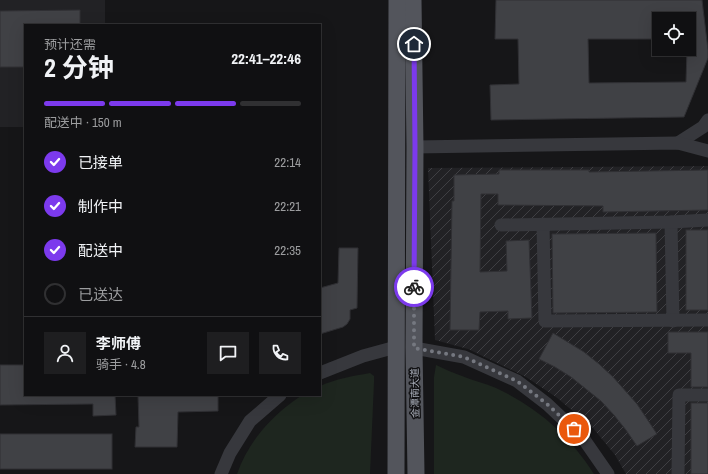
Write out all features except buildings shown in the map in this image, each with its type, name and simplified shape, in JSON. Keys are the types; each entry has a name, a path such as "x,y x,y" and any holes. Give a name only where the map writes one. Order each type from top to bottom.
{"main road":[{"name":"金潭南大道","path":"396,474 397,0"},
{"name":"金潭南大道","path":"413,0 415,147 414,348 416,474"}],"street":[{"path":"678,143 703,127 708,120"},
{"path":"415,147 678,143 708,151"},
{"path":"501,224 671,222 708,220"},
{"path":"671,222 673,321"},
{"path":"543,224 545,321 708,320"},
{"path":"321,373 363,356 396,347"},
{"path":"414,348 464,357 517,381 547,404 583,438 608,474"},
{"path":"678,474 679,395 708,395"},
{"path":"221,474 230,454 250,421 279,396"}],"shaded area":[{"path":"0,0 105,0 105,24 24,24 24,127 0,127"},
{"path":"708,166 708,474 626,474 615,455 593,428 556,397 526,377 468,349 435,340 428,168"},
{"path":"436,365 466,378 496,388 525,404 563,435 585,460 594,474 434,474 434,377"},
{"path":"370,373 374,376 370,474 237,474 246,453 259,434 282,410 302,396 321,396 321,386 345,378"}],"way so far":[{"path":"414,287 414,348 464,357 517,381 547,404 574,429"}],"route":[{"path":"414,44 414,287"}]}
